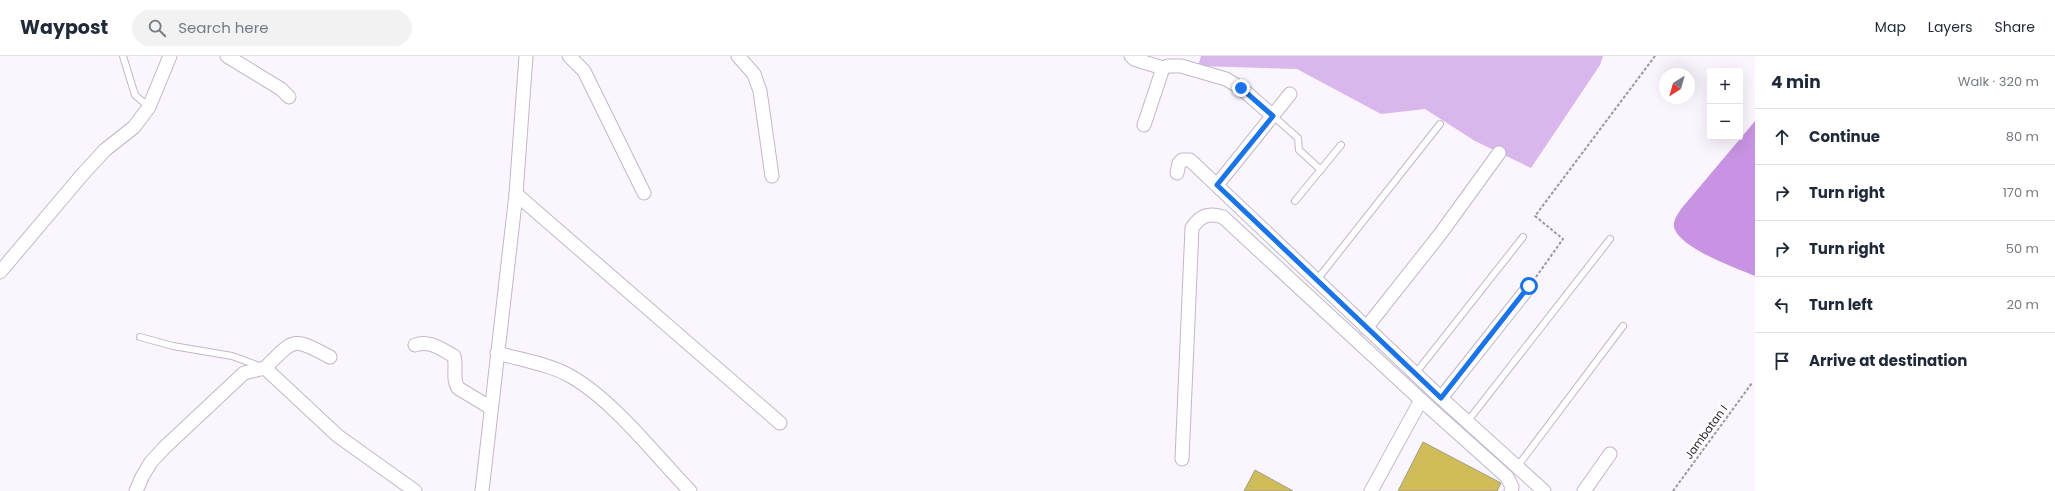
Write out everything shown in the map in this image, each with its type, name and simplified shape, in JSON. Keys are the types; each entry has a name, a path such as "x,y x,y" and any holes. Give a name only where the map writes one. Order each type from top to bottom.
{"street":[{"path":"0,272 105,150 134,128 149,107 170,56"},
{"path":"226,56 281,89 289,96"},
{"path":"482,491 516,194 526,56"},
{"path":"569,56 584,70 644,193"},
{"path":"738,56 754,74 760,91 772,176"},
{"path":"1131,56 1134,59 1162,68 1168,66 1181,66 1226,79 1241,88 1273,116"},
{"path":"1144,125 1162,68"},
{"path":"1217,185 1290,94"},
{"path":"1366,328 1441,233 1499,154"},
{"path":"1177,173 1179,163 1182,160 1190,160 1316,281 1539,490"},
{"path":"516,194 780,423"},
{"path":"1182,459 1192,228 1197,221 1205,215 1214,214 1223,217 1421,400 1507,477 1512,488 1511,491"},
{"path":"1441,398 1529,286"},
{"path":"415,345 424,342 436,346 454,356 456,364 455,384 458,388 491,408"},
{"path":"136,491 151,462 244,373 265,368 284,349 293,343 306,344 330,357"},
{"path":"497,353 544,365 571,376 600,396 690,491"},
{"path":"265,368 338,436 415,491"},
{"path":"1371,491 1421,400"},
{"path":"1584,491 1610,454"}],"lane":[{"path":"123,56 135,95 149,107"},
{"path":"1273,116 1298,138 1299,150 1321,170"},
{"path":"1316,281 1440,124"},
{"path":"1295,201 1342,145"},
{"path":"1415,374 1523,237"},
{"path":"1467,422 1610,239"},
{"path":"1516,468 1552,417 1622,326"},
{"path":"140,336 174,346 232,356 265,368"}],"path":[{"path":"1529,286 1563,239 1535,216 1655,56"},
{"name":"Jambatan I","path":"1673,491 1752,382"}],"shaded area":[{"path":"1201,56 1603,56 1600,65 1531,168 1475,141 1425,109 1381,114 1297,69 1198,66"},
{"path":"1755,121 1755,276 1722,263 1697,250 1678,235 1674,227 1674,222 1681,209 1739,140 1743,140 1743,135"}],"building":[{"path":"1423,442 1501,483 1497,491 1398,491"},
{"path":"1255,470 1293,491 1244,491"}],"route":[{"path":"1241,88 1254,101 1273,116 1217,185 1316,281 1441,398 1529,286"}]}
